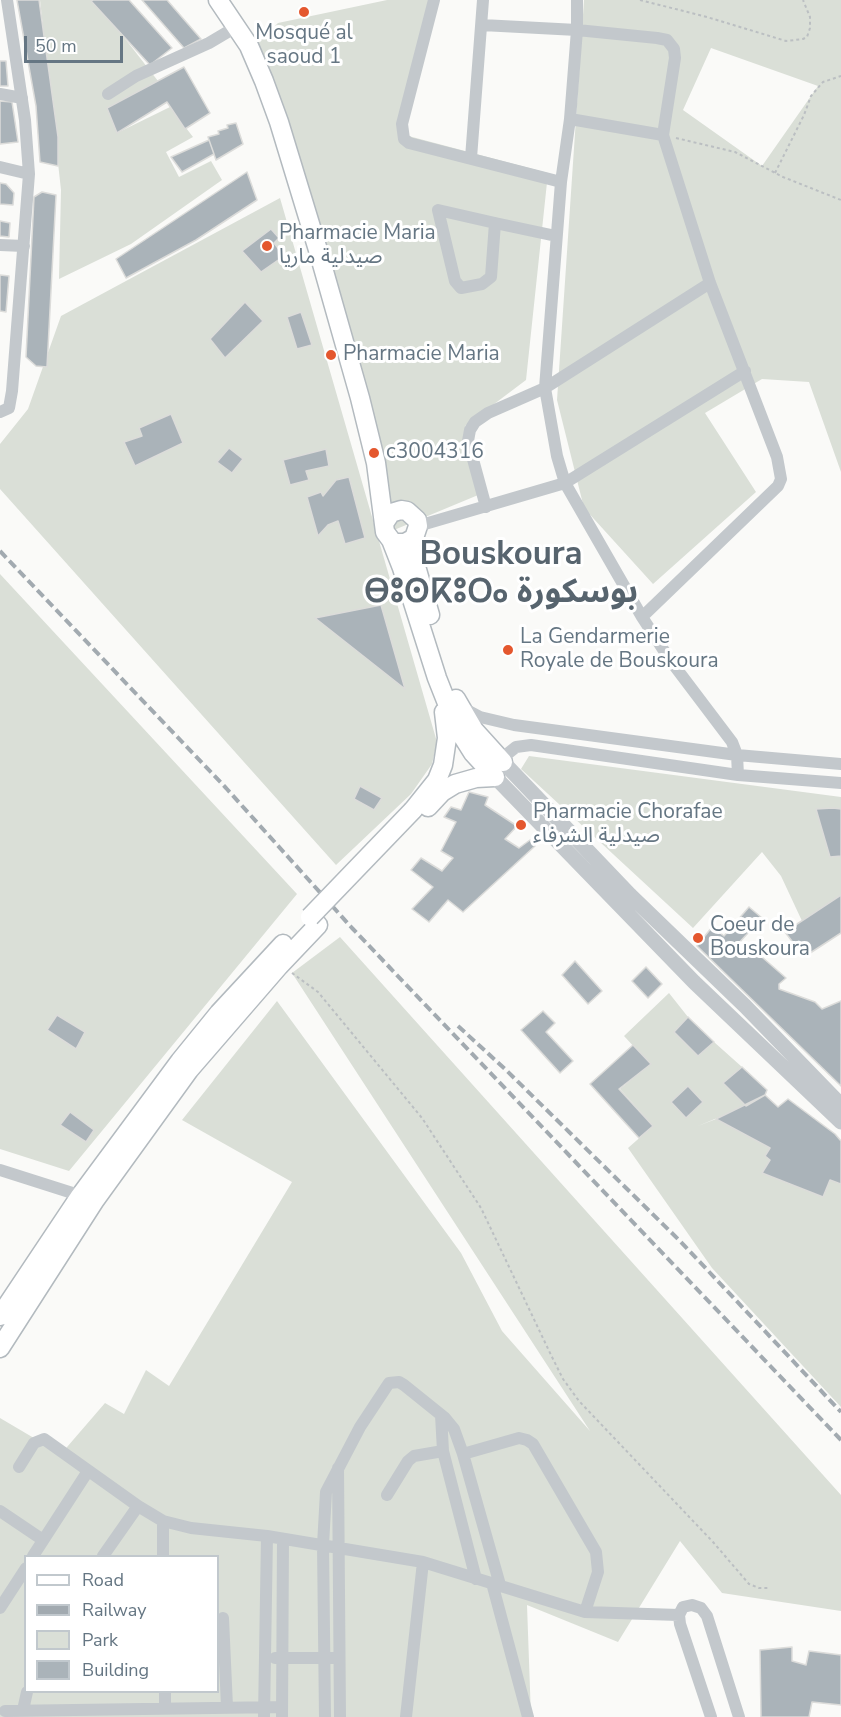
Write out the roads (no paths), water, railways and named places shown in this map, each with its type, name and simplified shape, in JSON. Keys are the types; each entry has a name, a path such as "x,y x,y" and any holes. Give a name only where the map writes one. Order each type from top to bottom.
{"main road":[{"path":"218,0 249,46 279,122 321,260 376,463 385,532 391,540 405,578 437,678 461,735 473,753 499,770"},
{"path":"376,463 401,510"},
{"path":"385,522 391,513 401,510 413,514 414,534 445,668 459,705 499,770"},
{"path":"391,540 400,544 414,534"},
{"path":"416,814 437,780 445,757 447,728 437,678"},
{"path":"0,1348 88,1198 154,1095 219,1013 314,921 416,814 448,787 499,770"},
{"path":"0,1316 88,1198 189,1070 279,966 314,921"}],"street":[{"path":"0,412 6,410 11,403 29,174 28,145 7,0"},
{"path":"434,0 402,124 402,136 410,143 561,182"},
{"path":"471,158 483,0"},
{"path":"577,0 570,119 561,182 545,388 557,456 565,483 642,617 670,660 728,735 737,755 738,775"},
{"path":"482,25 577,30 657,38 667,40 672,45 675,58 663,135 710,283 745,371 779,465 781,479 778,486 642,617"},
{"path":"108,94 136,76 208,43 236,27"},
{"path":"0,94 22,98"},
{"path":"570,119 663,135"},
{"path":"0,167 29,174"},
{"path":"495,223 491,277 482,284 460,288 455,281 438,210 556,236"},
{"path":"0,245 24,246"},
{"path":"486,507 468,441 470,430 476,422 488,413 545,388 710,283"},
{"path":"414,534 486,507 565,483 745,371"},
{"path":"459,705 480,717 514,725 737,755 841,764"},
{"path":"514,725 516,747"},
{"path":"499,770 506,755 516,747 531,745 738,775 841,783"},
{"path":"499,770 745,1006 841,1105"},
{"path":"499,770 694,982 841,1122"},
{"path":"0,1170 88,1198"},
{"path":"325,1717 323,1545 326,1492 360,1427 389,1383 399,1382 441,1415 454,1429 463,1454 528,1717"},
{"path":"441,1415 443,1451 476,1580"},
{"path":"463,1454 519,1438 533,1444 596,1552 598,1572 585,1612"},
{"path":"19,1467 34,1443 44,1439 138,1506 163,1521 191,1528 267,1536 423,1562 585,1612 679,1615"},
{"path":"387,1495 408,1461 414,1456 443,1451"},
{"path":"338,1468 340,1717"},
{"path":"34,1555 88,1471"},
{"path":"104,1555 138,1506"},
{"path":"0,1511 43,1540"},
{"path":"163,1521 164,1555"},
{"path":"264,1712 267,1536"},
{"path":"5,1710 227,1707 282,1712 283,1539"},
{"path":"406,1717 423,1562"},
{"path":"0,1608 24,1571"},
{"path":"711,1717 680,1624 679,1615 683,1607 692,1605 701,1608 707,1616 739,1717"},
{"path":"223,1618 227,1707"},
{"path":"265,1658 340,1658"},
{"path":"23,1710 27,1693"},
{"path":"165,1693 165,1707"}],"railway":[{"path":"0,551 226,788 352,928 841,1440"},
{"path":"458,1026 505,1069 681,1242 841,1412"}],"place":[{"name":"Mosqué al saoud 1","path":"304,12"},
{"name":"Pharmacie Maria صيدلية ماريا","path":"267,246"},
{"name":"Pharmacie Maria","path":"331,355"},
{"name":"c3004316","path":"374,453"},
{"name":"La Gendarmerie Royale de Bouskoura","path":"508,650"},
{"name":"Pharmacie Chorafae صيدلية الشرفاء","path":"521,825"},
{"name":"Coeur de Bouskoura","path":"698,938"}],"district":[{"name":"Bouskoura ⴱⵓⵙⴽⵓⵔⴰ بوسكورة","path":"501,575"}]}
